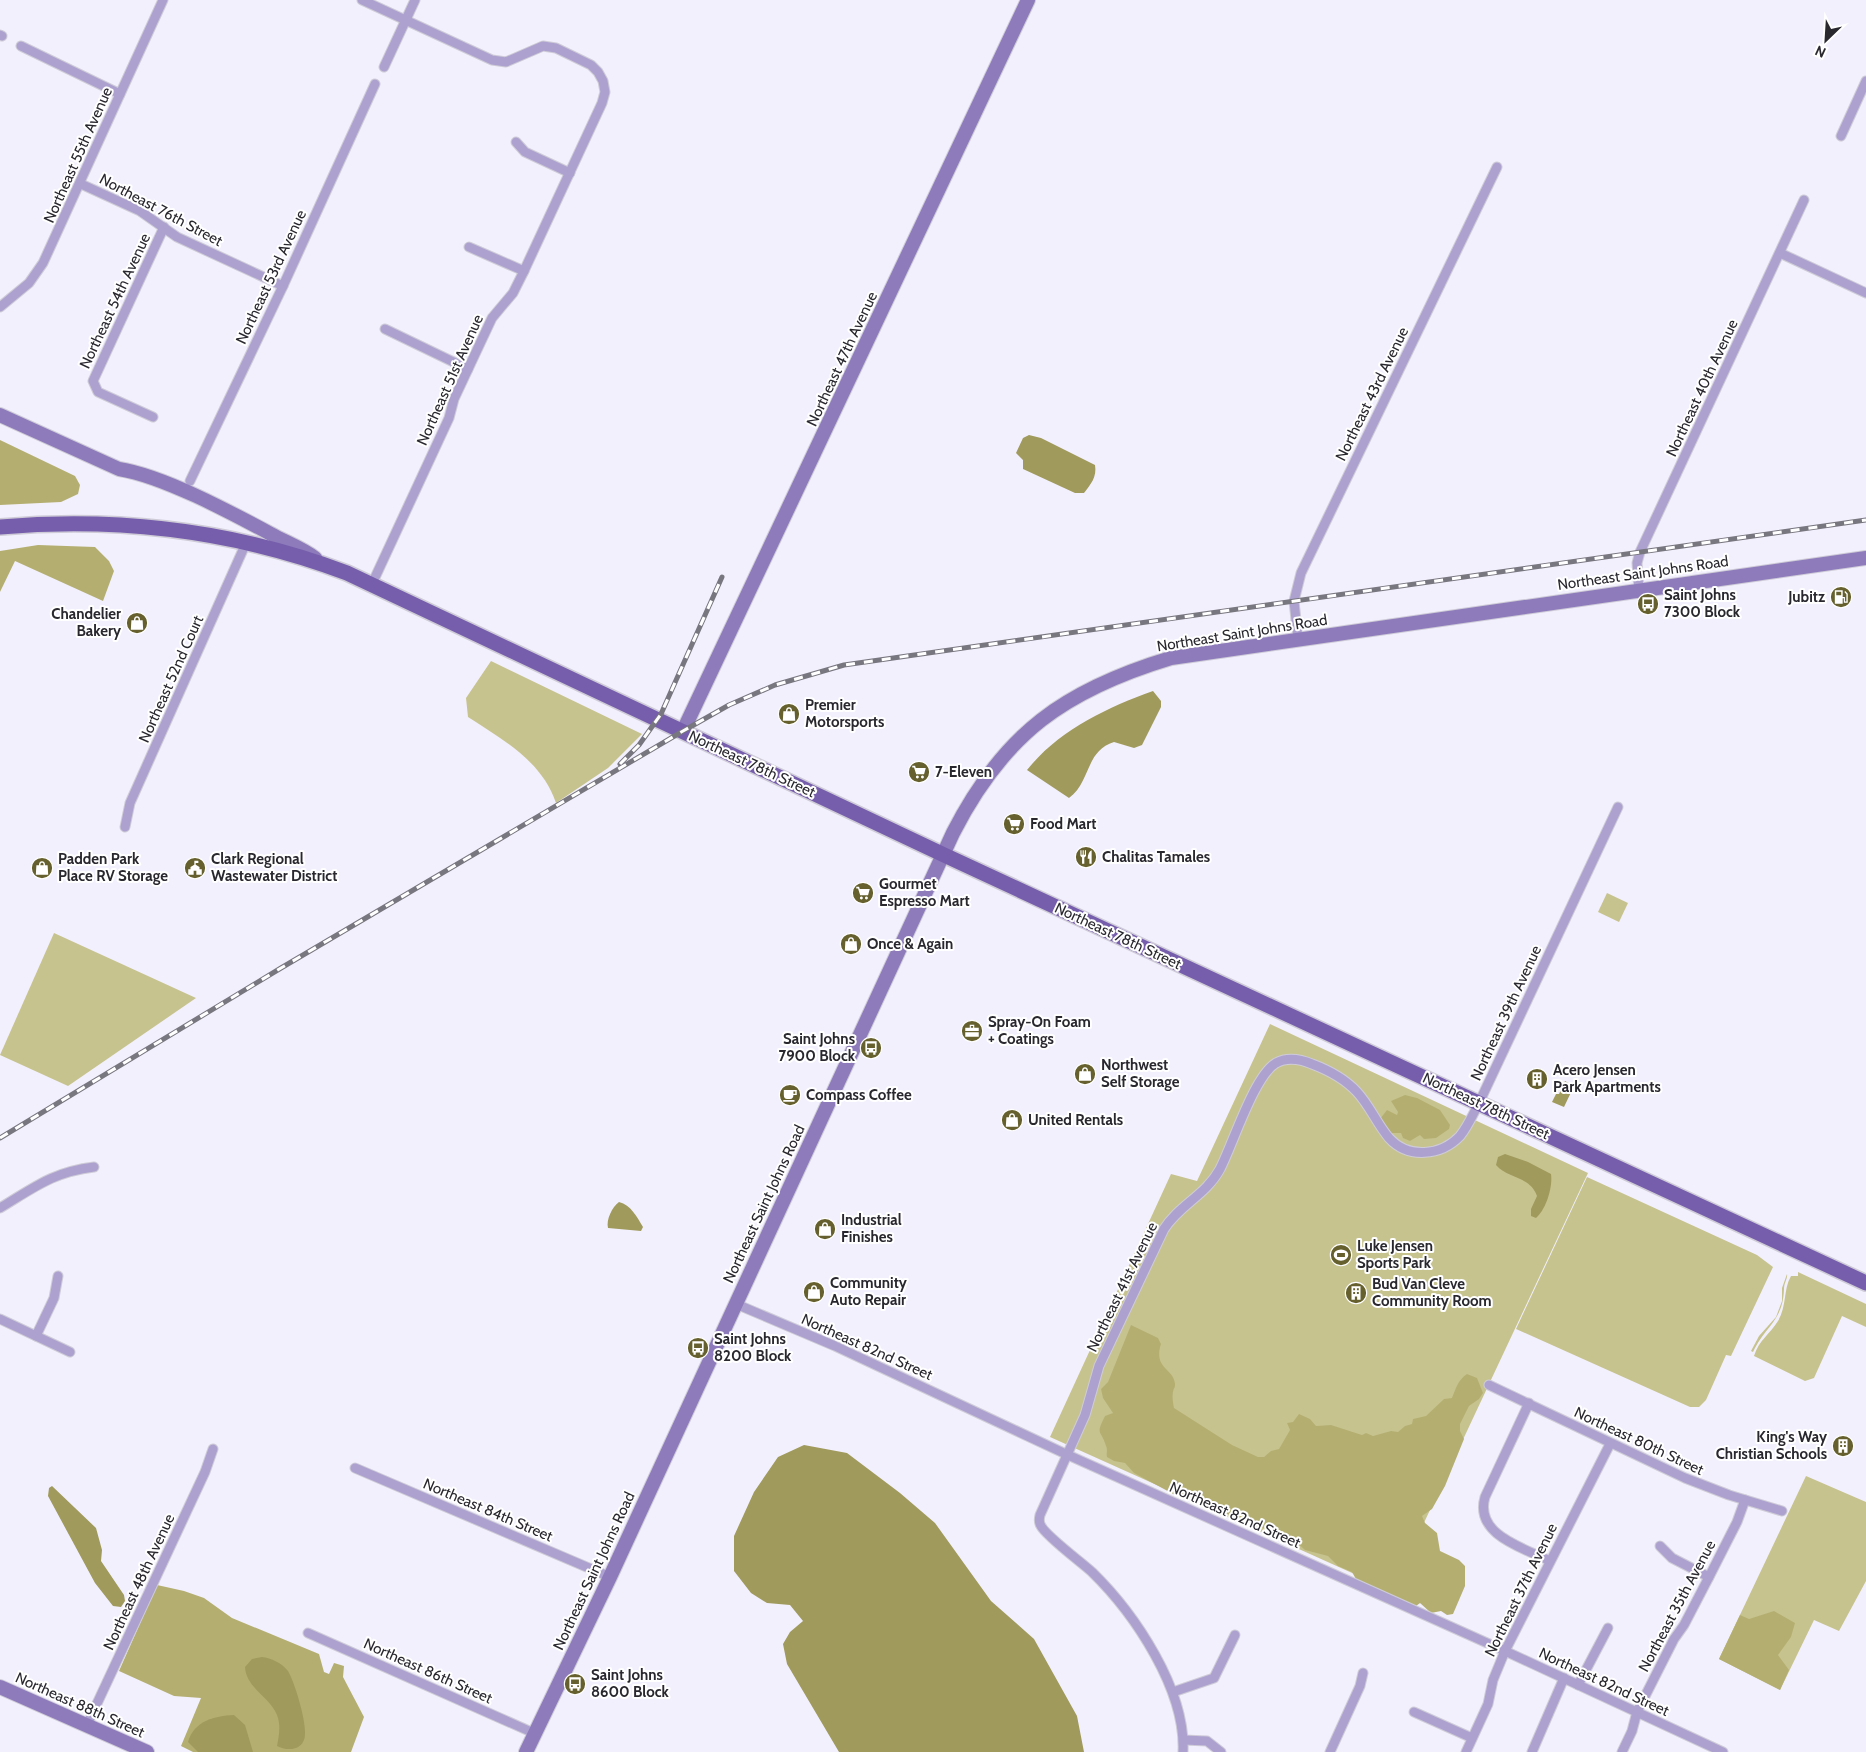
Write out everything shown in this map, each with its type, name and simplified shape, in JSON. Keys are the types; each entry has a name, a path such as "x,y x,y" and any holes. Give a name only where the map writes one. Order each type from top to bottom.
{"main road":[{"name":"Northeast 47th Avenue","path":"683,731 1028,0"},
{"path":"0,415 119,469 137,472 186,493 250,523 311,555 322,564"},
{"name":"Northeast 78th Street","path":"0,527 45,524 113,524 162,528 246,543 322,564 372,584 942,854 1866,1283"},
{"name":"Northeast Saint Johns Road","path":"526,1752 610,1577 942,854 966,808 1006,753 1047,715 1104,681 1171,658 1866,558"},
{"name":"Northeast 88th Street","path":"0,1688 146,1752"}],"street":[{"name":"Northeast 55th Avenue","path":"0,307 29,283 44,263 162,0"},
{"path":"362,0 405,20"},
{"path":"384,67 415,0"},
{"name":"Northeast 51st Avenue","path":"372,584 449,418 454,399 492,318 513,293 524,271 602,104 605,92 603,81 591,65 556,48 543,46 512,60 492,60 405,20"},
{"path":"20,46 120,94"},
{"path":"1841,136 1866,81"},
{"name":"Northeast 53rd Avenue","path":"190,481 283,286 375,84"},
{"path":"516,142 525,152 570,173"},
{"name":"Northeast 43rd Avenue","path":"1298,639 1294,601 1300,573 1497,168"},
{"name":"Northeast 76th Street","path":"81,184 140,211 177,238 283,286"},
{"name":"Northeast 40th Avenue","path":"1639,590 1637,564 1640,552 1804,200"},
{"name":"Northeast 54th Avenue","path":"153,418 98,392 94,386 95,374 164,227"},
{"path":"469,247 524,271"},
{"path":"1780,253 1866,293"},
{"path":"384,329 468,369"},
{"name":"Northeast 52nd Court","path":"126,827 130,803 246,543"},
{"name":"Northeast 39th Avenue","path":"1280,1061 1303,1060 1342,1079 1365,1102 1391,1139 1402,1148 1413,1152 1427,1152 1449,1145 1463,1131 1479,1103 1618,807"},
{"name":"Northeast 41st Avenue","path":"1173,1692 1141,1635 1110,1592 1044,1530 1039,1522 1040,1515 1086,1415 1099,1366 1159,1238 1174,1216 1204,1191 1217,1174 1260,1079 1267,1070 1280,1061"},
{"path":"0,1208 55,1175 71,1170 94,1167"},
{"path":"36,1336 54,1298 58,1276"},
{"name":"Northeast 82nd Street","path":"736,1304 835,1346 1068,1455 1505,1651 1723,1752"},
{"path":"0,1319 70,1352"},
{"name":"Northeast 80th Street","path":"1489,1385 1610,1444 1703,1486 1782,1511"},
{"path":"1529,1403 1485,1497 1484,1516 1487,1523 1496,1533 1550,1561"},
{"name":"Northeast 37th Avenue","path":"1466,1752 1488,1704 1493,1680 1505,1651 1610,1444"},
{"name":"Northeast 48th Avenue","path":"87,1725 206,1472 213,1449"},
{"name":"Northeast 84th Street","path":"355,1468 610,1577"},
{"name":"Northeast 35th Avenue","path":"1622,1752 1632,1731 1637,1712 1709,1577 1745,1500"},
{"path":"1660,1546 1672,1558 1709,1577"},
{"path":"1578,1685 1608,1628"},
{"name":"Northeast 86th Street","path":"308,1633 536,1734"},
{"path":"1183,1752 1184,1740 1173,1692 1214,1678 1235,1635"},
{"path":"1330,1752 1360,1686 1363,1673"},
{"path":"1532,1752 1564,1678"},
{"path":"1414,1712 1472,1738"},
{"path":"1184,1740 1207,1741 1221,1752"}],"shaded area":[{"path":"1029,435 1041,438 1095,465 1094,477 1084,493 1075,493 1023,469 1023,460 1016,453 1023,438"},
{"path":"0,440 75,476 80,485 78,494 61,502 0,505"},
{"path":"38,545 95,547 109,561 114,571 103,601 15,561 0,592 0,551"},
{"path":"491,661 642,734 608,768 556,803 550,788 531,763 508,743 468,717 466,698"},
{"path":"1153,691 1161,701 1161,707 1142,745 1134,748 1114,742 1105,746 1093,759 1081,784 1069,798 1027,770 1054,743 1084,722 1118,705"},
{"path":"1607,893 1628,903 1619,922 1598,912"},
{"path":"54,933 196,998 68,1086 0,1055"},
{"name":"Luke Jensen Sports Park","path":"1270,1024 1588,1173 1392,1591 1050,1437 1171,1174 1197,1181"},
{"path":"1565,1081 1574,1086 1564,1107 1552,1102 1556,1094 1559,1094"},
{"path":"1405,1095 1417,1098 1440,1110 1450,1125 1449,1129 1436,1138 1424,1139 1420,1135 1410,1141 1403,1138 1401,1133 1390,1133 1380,1119 1387,1110 1397,1115 1398,1112 1391,1101"},
{"path":"1505,1154 1528,1162 1551,1174 1548,1198 1543,1210 1536,1218 1531,1216 1531,1209 1537,1196 1534,1190 1524,1181 1506,1173 1496,1165 1498,1157"},
{"path":"1587,1177 1757,1255 1773,1267 1731,1356 1726,1355 1706,1400 1699,1407 1690,1407 1516,1329"},
{"path":"619,1202 633,1212 643,1227 641,1231 608,1228 610,1214"},
{"path":"1798,1272 1866,1304 1866,1327 1842,1316 1814,1378 1805,1381 1754,1356 1759,1346 1778,1321 1783,1310 1791,1276 1798,1276"},
{"path":"1787,1274 1781,1309 1777,1316 1758,1343 1753,1352 1751,1351 1759,1336 1776,1317 1782,1301 1782,1288"},
{"path":"1131,1325 1158,1338 1161,1344 1160,1359 1174,1379 1174,1408 1232,1445 1258,1457 1264,1457 1271,1451 1279,1449 1290,1430 1287,1423 1293,1422 1299,1414 1310,1419 1316,1426 1331,1425 1362,1435 1366,1433 1373,1436 1391,1431 1398,1432 1405,1426 1412,1424 1413,1419 1426,1416 1444,1399 1452,1398 1459,1382 1464,1376 1467,1374 1477,1378 1483,1393 1479,1399 1469,1406 1460,1424 1460,1431 1464,1439 1445,1486 1432,1509 1422,1516 1425,1523 1437,1533 1440,1551 1459,1560 1465,1566 1465,1586 1453,1614 1447,1615 1441,1611 1431,1613 1420,1603 1416,1606 1404,1603 1357,1581 1352,1572 1338,1566 1328,1556 1305,1550 1294,1540 1277,1535 1269,1528 1254,1528 1187,1496 1177,1496 1134,1473 1125,1463 1114,1461 1107,1457 1107,1447 1100,1432 1100,1427 1105,1416 1113,1413 1103,1398 1101,1389 1108,1382"},
{"path":"804,1445 847,1453 900,1493 935,1523 991,1601 1034,1639 1077,1716 1084,1752 839,1752 787,1664 783,1644 790,1632 803,1621 790,1605 767,1603 751,1593 734,1571 734,1536 754,1492 778,1457"},
{"path":"1806,1476 1866,1502 1866,1581 1839,1631 1814,1620 1780,1690 1719,1659"},
{"path":"52,1486 96,1528 102,1550 101,1561 124,1595 125,1601 121,1607 113,1606 95,1583 48,1496 49,1488"},
{"path":"157,1585 204,1598 232,1618 319,1654 324,1672 329,1674 334,1663 344,1666 343,1677 364,1717 351,1752 193,1752 181,1746 201,1698 174,1696 119,1671"},
{"path":"1774,1611 1795,1623 1791,1637 1778,1655 1789,1670 1780,1690 1719,1659 1740,1615 1749,1619"},
{"path":"262,1657 280,1663 288,1671 294,1684 305,1728 302,1743 295,1748 286,1749 277,1746 279,1727 277,1715 249,1681 246,1674 245,1667 252,1659"},
{"path":"234,1715 245,1725 253,1752 198,1752 188,1742 200,1724 212,1718"}],"railway":[{"path":"0,1138 281,968 683,731 729,705 775,685 844,665 1866,520"},
{"path":"620,764 639,745 661,714 722,577"}],"place":[{"name":"Jubitz","path":"1841,597"},
{"name":"Saint Johns 7300 Block","path":"1648,604"},
{"name":"Chandelier Bakery","path":"137,623"},
{"name":"Premier Motorsports","path":"789,714"},
{"name":"7-Eleven","path":"919,772"},
{"name":"Food Mart","path":"1014,824"},
{"name":"Chalitas Tamales","path":"1086,857"},
{"name":"Padden Park Place RV Storage","path":"42,868"},
{"name":"Clark Regional Wastewater District","path":"195,868"},
{"name":"Gourmet Espresso Mart","path":"863,893"},
{"name":"Once & Again","path":"851,944"},
{"name":"Spray-On Foam + Coatings","path":"972,1031"},
{"name":"Saint Johns 7900 Block","path":"871,1048"},
{"name":"Northwest Self Storage","path":"1085,1074"},
{"name":"Acero Jensen Park Apartments","path":"1537,1079"},
{"name":"Compass Coffee","path":"790,1095"},
{"name":"United Rentals","path":"1012,1120"},
{"name":"Industrial Finishes","path":"825,1229"},
{"name":"Luke Jensen Sports Park","path":"1341,1255"},
{"name":"Community Auto Repair","path":"814,1292"},
{"name":"Bud Van Cleve Community Room","path":"1356,1293"},
{"name":"Saint Johns 8200 Block","path":"698,1348"},
{"name":"King's Way Christian Schools","path":"1843,1446"},
{"name":"Saint Johns 8600 Block","path":"575,1684"}]}
